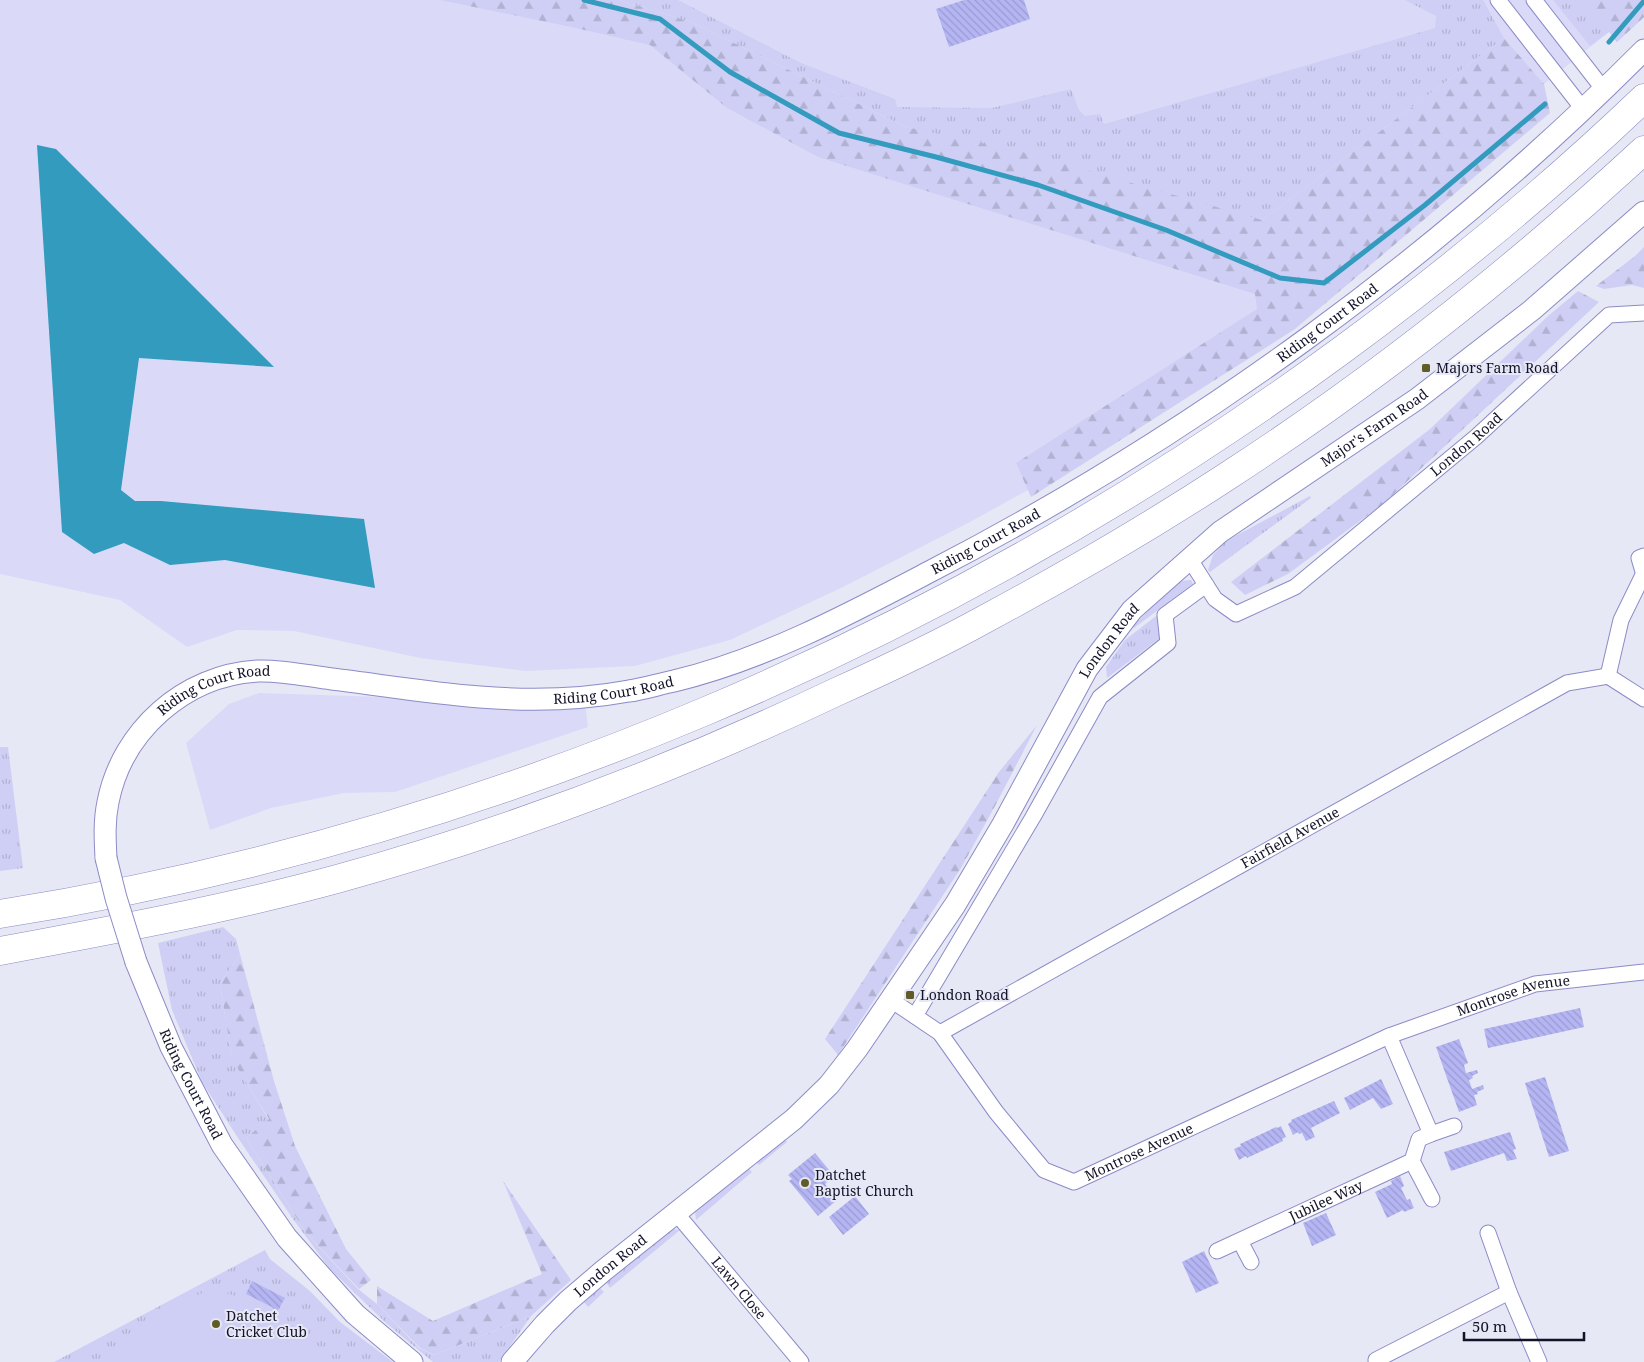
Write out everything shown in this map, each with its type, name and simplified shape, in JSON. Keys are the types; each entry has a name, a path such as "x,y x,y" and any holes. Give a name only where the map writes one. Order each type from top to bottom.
{"highway":[{"path":"0,914 152,885 230,867 334,841 505,788 658,730 754,689 900,622 1002,568 1094,515 1196,452 1287,390 1406,303 1502,226 1613,128 1644,98"},
{"path":"0,951 183,917 246,902 337,879 494,831 683,761 761,728 902,662 982,621 1086,562 1224,478 1276,443 1350,391 1442,322 1542,242 1644,150"}],"street":[{"path":"1498,0 1584,109"},
{"path":"1534,0 1604,90"},
{"name":"Riding Court Road","path":"412,1362 355,1314 287,1238 222,1145 171,1047 136,962 106,858 104,826 108,801 116,772 131,743 152,718 175,699 203,684 231,675 261,671 435,692 529,700 628,691 683,679 745,659 808,633 1018,524 1119,464 1220,399 1319,330 1428,246 1524,164 1644,50"},
{"name":"Major's Farm Road","path":"1189,558 1220,532 1425,393 1532,310 1644,212"},
{"name":"London Road","path":"512,1362 568,1301 794,1119 828,1085 857,1049 955,904 1087,669 1132,610 1189,558 1215,599 1236,614 1295,587 1476,437 1609,315 1644,313"},
{"path":"1644,556 1639,558 1644,575 1621,620 1608,676 1644,699"},
{"path":"915,1016 1033,817 1100,697 1168,643 1165,615 1206,585"},
{"name":"Fairfield Avenue","path":"940,1033 1567,683 1608,676"},
{"name":"Montrose Avenue","path":"891,1000 940,1033 996,1112 1044,1170 1074,1182 1389,1036 1534,984 1644,972"},
{"path":"1389,1036 1425,1137"},
{"path":"1432,1199 1412,1161 1425,1137 1454,1126"},
{"name":"Jubilee Way","path":"1217,1251 1412,1161"},
{"name":"Lawn Close","path":"676,1213 801,1362"},
{"path":"1488,1233 1509,1292 1539,1362"},
{"path":"1240,1240 1251,1262"},
{"path":"1376,1360 1509,1292"}],"shaded area":[{"path":"0,0 582,0 730,72 1280,278 1285,317 1037,485 972,521 843,587 730,640 635,666 526,671 420,658 294,631 237,630 187,647 120,600 0,574"},
{"path":"619,0 1586,0 1609,32 1544,84 1504,38 1262,220 906,127 691,22"},
{"path":"37,145 56,149 274,367 139,358 121,490 135,501 161,501 364,519 375,588 225,560 170,565 124,543 94,554 62,532"},
{"path":"259,693 383,697 452,703 585,704 588,727 395,792 344,793 271,808 210,830 186,743 229,704"}],"green space":[{"path":"440,0 619,0 691,22 906,127 1019,151 1262,220 1504,38 1544,84 1550,113 1295,329 1031,497 1016,463 1257,309 1255,294 818,157 727,108 650,45"},
{"path":"619,0 678,0 801,63 895,99 897,107 992,108 1071,89 1079,110 1085,116 1100,114 1104,124 1435,28 1436,16 1405,0 1483,0 1504,38 1262,220 906,127 691,22"},
{"path":"1553,0 1644,0 1644,17 1617,42 1609,32 1590,46"},
{"path":"1586,0 1644,0 1644,17 1617,42"},
{"path":"1644,247 1644,288 1632,285 1604,289 1596,286 1635,256"},
{"path":"1578,291 1599,302 1383,504 1288,574 1245,595 1231,582 1430,429 1548,316"},
{"path":"1310,496 1311,498 1210,572 1208,570 1213,555 1226,541"},
{"path":"1191,580 1193,584 1134,628 1133,626 1178,581"},
{"path":"1160,613 1164,635 1107,678 1106,667 1125,640"},
{"path":"1037,725 961,868 838,1055 825,1039 999,772"},
{"path":"0,747 8,747 23,868 0,871"},
{"path":"223,927 236,939 240,954 220,984 232,1058 269,1120 246,1138 306,1233 358,1289 377,1304 419,1348 434,1355 531,1316 499,1362 433,1362 386,1323 330,1269 293,1219 202,1082 172,1010 158,943"},
{"path":"240,954 274,1081 295,1146 346,1249 371,1280 359,1289 306,1233 246,1138 269,1119 232,1059 220,984"},
{"path":"781,1134 787,1142 759,1165 754,1159"},
{"path":"746,1165 752,1172 696,1220 695,1211"},
{"path":"503,1181 571,1280 531,1316 434,1355 420,1348 377,1304 377,1286 433,1321 542,1274"},
{"path":"672,1229 680,1230 610,1288 603,1278"},
{"path":"265,1250 270,1259 310,1291 340,1322 393,1362 54,1362"},
{"path":"595,1283 604,1292 588,1307 579,1296"},
{"name":"Datchet Cricket Club","path":"213,1289 239,1297 297,1327 336,1362 96,1362 144,1321 178,1302"}],"building":[{"path":"964,0 1024,0 1030,19 949,47 936,9"},
{"path":"1580,1008 1584,1027 1488,1048 1484,1029"},
{"path":"1459,1039 1468,1063 1464,1065 1466,1073 1477,1070 1478,1073 1469,1080 1472,1089 1483,1085 1484,1089 1474,1095 1477,1105 1459,1112 1436,1047"},
{"path":"1545,1077 1569,1151 1549,1157 1525,1083"},
{"path":"1381,1079 1393,1104 1381,1109 1373,1098 1350,1110 1344,1098"},
{"path":"1334,1101 1340,1113 1311,1128 1315,1137 1306,1141 1302,1133 1299,1134 1298,1132 1293,1135 1288,1124 1291,1120"},
{"path":"1281,1126 1286,1137 1282,1139 1283,1141 1239,1160 1234,1149 1241,1146 1240,1144"},
{"path":"1510,1132 1516,1149 1513,1150 1517,1159 1507,1161 1504,1153 1451,1171 1444,1152"},
{"path":"815,1153 834,1176 825,1184 838,1199 818,1216 789,1181 792,1179 788,1175"},
{"path":"1400,1176 1404,1186 1401,1188 1407,1200 1410,1199 1414,1208 1404,1212 1403,1210 1387,1218 1375,1192 1392,1184 1391,1181"},
{"path":"855,1196 869,1214 843,1235 829,1217"},
{"path":"1326,1213 1336,1235 1312,1246 1303,1223"},
{"path":"1204,1251 1219,1283 1196,1293 1182,1262"},
{"name":"Datchet Cricket Club","path":"252,1281 285,1298 278,1310 246,1294"}],"waterway":[{"path":"584,0 660,19 730,72 839,133 1038,185 1166,230 1280,278 1324,283 1425,205 1545,104"},
{"path":"1609,42 1644,1"}],"place":[{"name":"Majors Farm Road","path":"1426,368"},
{"name":"London Road","path":"910,995"},
{"name":"Datchet Baptist Church","path":"805,1183"},
{"name":"Datchet Cricket Club","path":"216,1324"}]}
